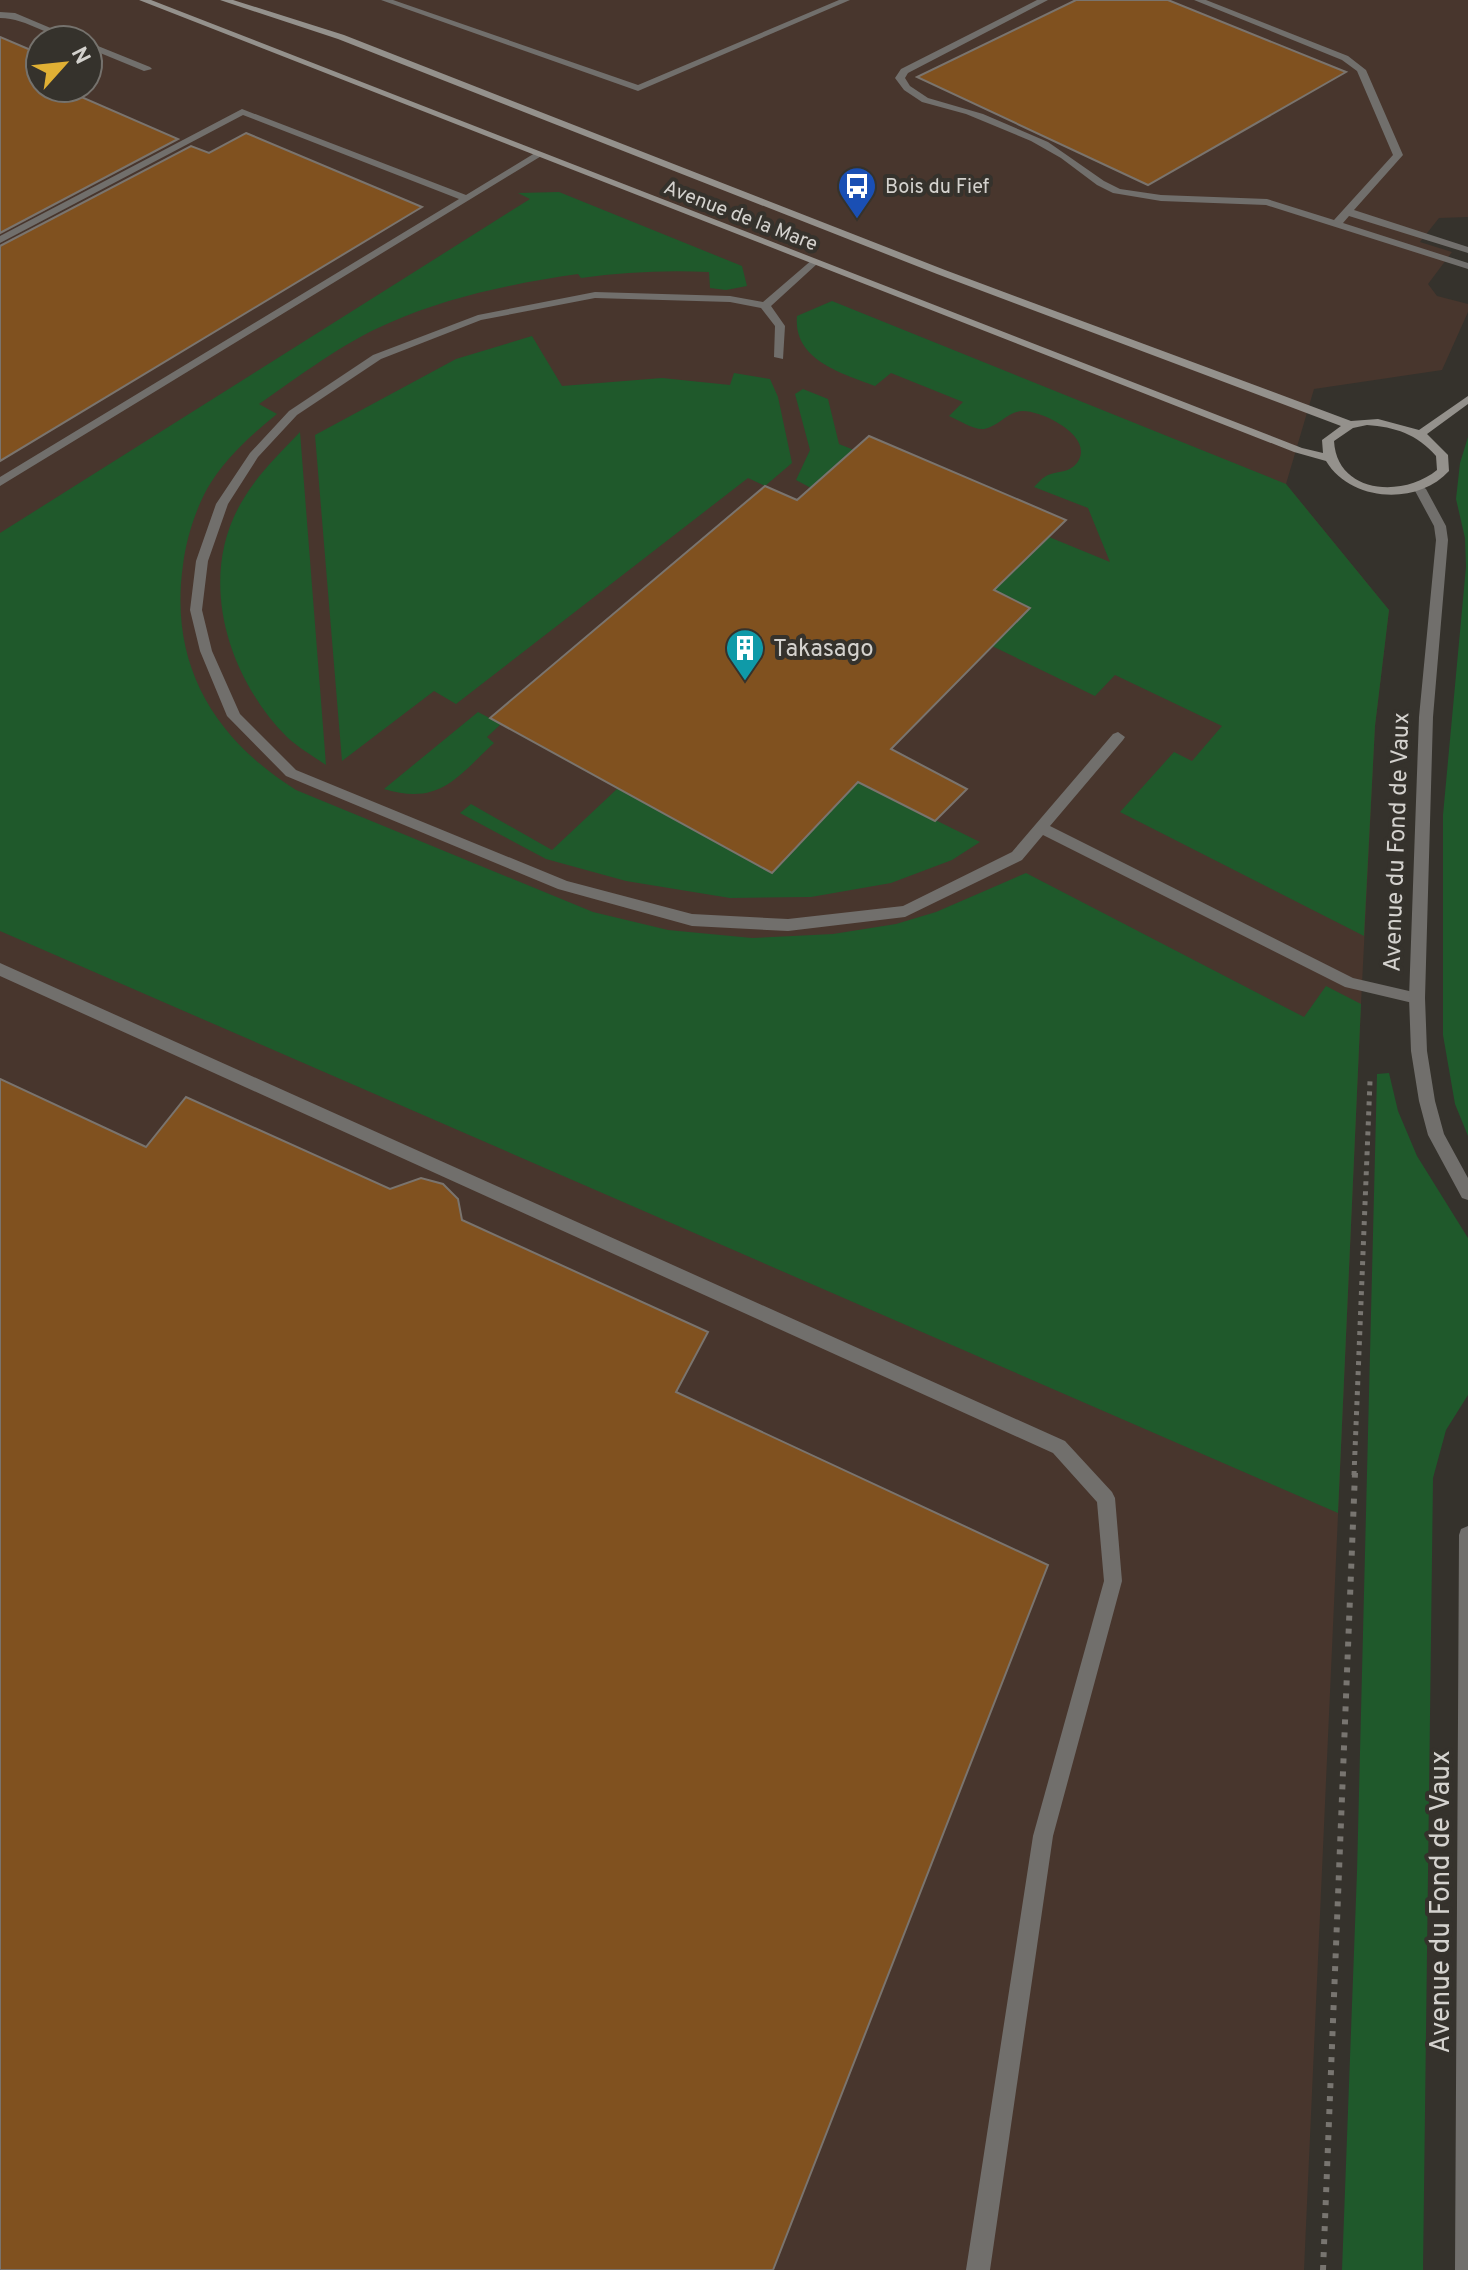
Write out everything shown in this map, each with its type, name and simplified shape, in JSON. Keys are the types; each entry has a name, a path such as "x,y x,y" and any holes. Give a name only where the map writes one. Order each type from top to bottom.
{"street":[{"name":"Avenue de la Mare","path":"143,0 1298,450 1328,458"},
{"name":"Avenue de la Mare","path":"224,0 356,43 941,272 1350,425"},
{"path":"385,0 638,88 846,0"},
{"path":"1044,0 904,71 900,78 904,87 928,102 980,116 1051,149 1094,182 1123,193 1148,197 1241,198 1267,202 1468,266"},
{"path":"1198,0 1345,58 1361,70 1398,155 1336,224"},
{"path":"0,15 12,15 35,24"},
{"path":"104,52 147,69"},
{"path":"0,240 242,112 466,198"},
{"path":"0,482 538,155"},
{"path":"1345,211 1468,250"},
{"path":"765,306 813,262"},
{"path":"779,357 780,326 765,306 730,299 626,295 595,295 478,318 377,357 293,413 254,455 222,504 202,561 196,610 206,651 234,716 291,773 563,885 692,920 788,925 905,911 1017,856 1118,737"},
{"path":"1420,434 1468,399"},
{"path":"1387,423 1420,434 1442,455 1443,471 1434,483 1420,489 1390,492 1369,488 1339,473 1328,458 1328,440 1350,425 1387,423"},
{"name":"Avenue du Fond de Vaux","path":"1420,489 1440,526 1442,540 1426,717 1417,998 1419,1051 1436,1135 1468,1193"},
{"path":"1042,828 1350,983 1417,998"},
{"path":"0,969 1059,1447 1106,1498 1113,1581 1043,1836 978,2270"},
{"name":"Avenue du Fond de Vaux","path":"1467,2270 1468,1535"}],"path":[{"path":"1323,2270 1370,1081"}],"shaded area":[{"path":"0,0 1468,0 1468,217 1439,218 1420,242 1452,252 1428,284 1437,296 1468,304 1468,312 1442,370 1314,389 1286,484 1389,610 1375,726 1304,2270 0,2270"}],"green space":[{"path":"559,192 742,266 747,286 726,290 710,288 709,272 661,271 581,278 578,274 482,292 411,314 372,331 322,360 259,404 277,414 239,448 214,478 195,516 184,555 180,601 183,634 203,695 241,747 296,790 593,912 668,930 752,938 833,934 896,924 936,912 1026,873 1304,1017 1326,986 1361,1004 1338,1513 0,931 0,533 530,199 518,193"},
{"path":"832,301 1286,484 1389,610 1375,726 1364,936 1120,812 1174,752 1192,761 1222,726 1115,675 1095,696 992,646 994,590 1049,537 1110,562 1088,508 1034,487 1046,476 1067,470 1077,463 1081,453 1074,435 1043,415 1023,411 989,428 975,428 949,416 963,402 891,373 875,386 834,370 811,354 803,344 797,316"},
{"path":"532,336 562,386 662,378 730,385 734,373 770,379 778,397 792,463 765,486 748,478 456,704 434,691 342,761 315,435 456,359"},
{"path":"803,389 828,399 839,444 854,450 811,488 796,480 810,450 795,394"},
{"path":"300,432 326,765 286,736 247,684 224,623 220,591 222,559 230,528 244,498"},
{"path":"1468,437 1468,1136 1455,1104 1443,1035 1443,815 1466,567 1465,538 1456,499 1460,463"},
{"path":"478,712 501,724 487,737 494,743 458,777 434,791 420,794 384,789"},
{"path":"858,782 980,842 952,860 891,883 811,897 730,898 626,881 546,859 460,813 471,804 552,850 618,788"},
{"path":"1389,1073 1398,1111 1417,1156 1468,1238 1468,1395 1446,1430 1433,1478 1423,2270 1342,2270 1357,1872 1377,1074"}],"building":[{"path":"1076,0 1168,0 1346,72 1148,185 917,77"},
{"path":"0,37 24,47 24,104 97,104 178,139 0,233"},
{"path":"246,133 422,207 0,461 0,246 191,146 209,153"},
{"name":"Takasago","path":"869,436 1066,520 994,590 1030,608 891,749 967,789 935,821 858,782 772,873 490,718 765,486 797,500"},
{"path":"0,1079 146,1147 186,1097 390,1189 421,1178 443,1184 458,1199 462,1220 708,1332 676,1392 1048,1565 773,2270 0,2270"}],"place":[{"name":"Bois du Fief","path":"857,220"},
{"name":"Takasago","path":"745,682"}]}
